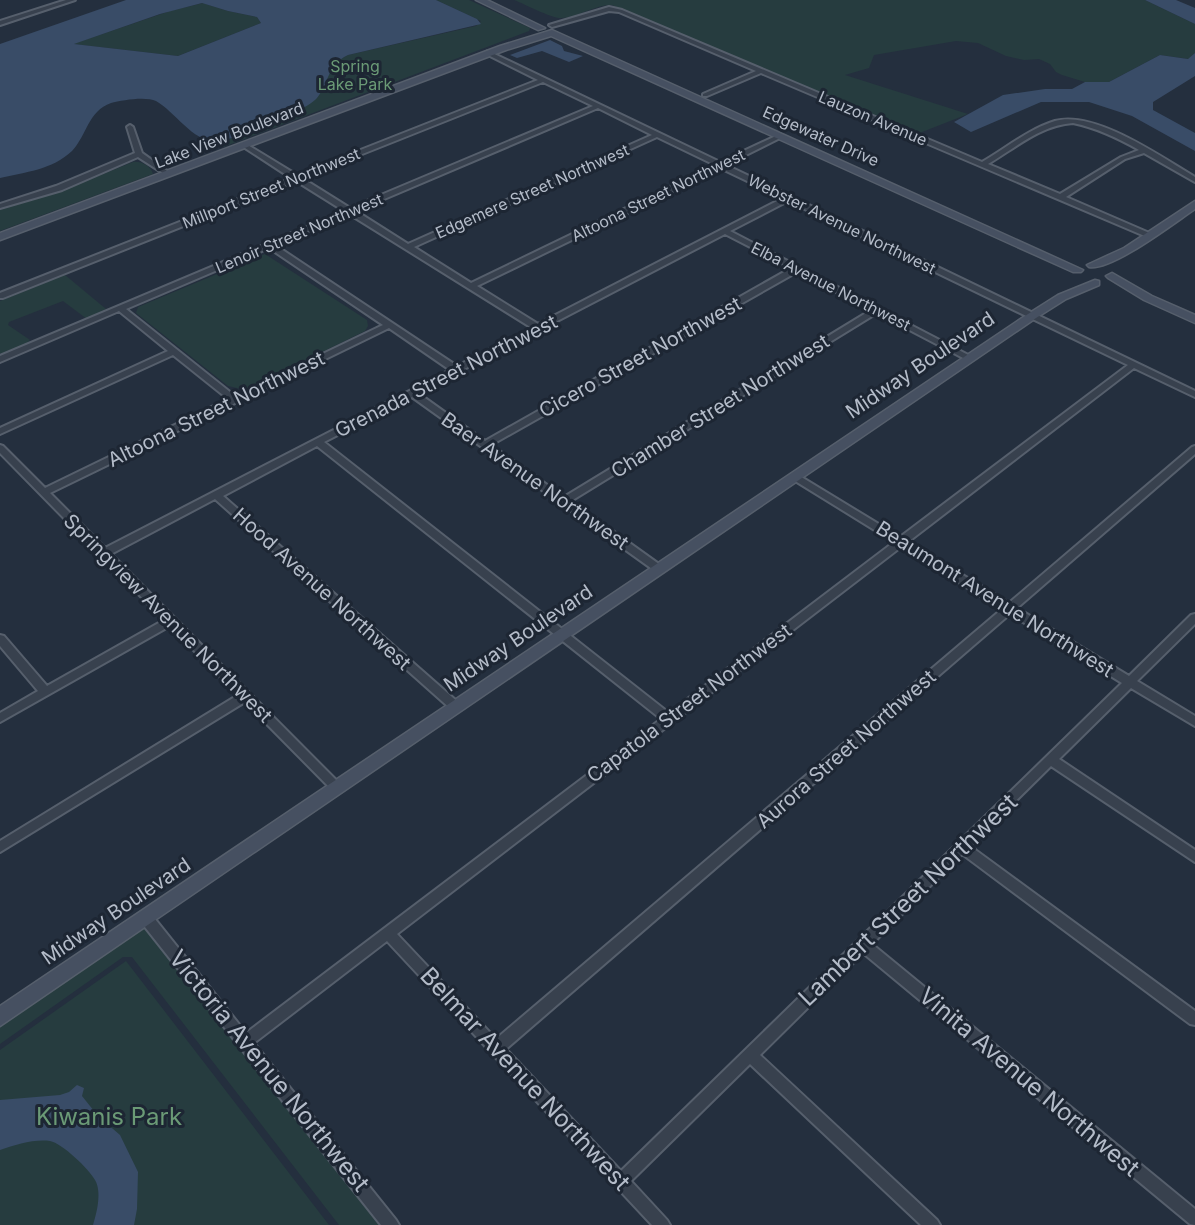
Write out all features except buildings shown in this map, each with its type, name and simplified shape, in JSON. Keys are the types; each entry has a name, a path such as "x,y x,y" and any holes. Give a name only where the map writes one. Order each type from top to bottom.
{"street":[{"path":"0,23 72,0"},
{"name":"Edgewater Drive","path":"480,0 705,95 1083,269"},
{"name":"Edgewater Drive","path":"491,0 780,136 1083,269"},
{"name":"Lauzon Avenue","path":"550,29 609,9 620,11 1150,235"},
{"path":"0,15 9,20"},
{"name":"Lake View Boulevard","path":"0,237 550,29"},
{"name":"Webster Avenue Northwest","path":"488,53 1195,394"},
{"path":"705,95 761,70"},
{"name":"Millport Street Northwest","path":"0,296 543,80"},
{"name":"Lenoir Street Northwest","path":"0,359 598,106"},
{"path":"983,164 1047,127 1066,120 1094,124 1195,180"},
{"path":"130,127 139,154 168,174"},
{"name":"Edgemere Street Northwest","path":"408,247 657,135"},
{"name":"Altoona Street Northwest","path":"471,286 780,136"},
{"path":"244,145 538,328"},
{"path":"1060,197 1123,158 1143,151"},
{"path":"0,206 59,188 139,154"},
{"name":"Grenada Street Northwest","path":"104,553 788,198"},
{"path":"1083,269 1128,250 1195,204"},
{"name":"Elba Avenue Northwest","path":"724,231 970,358"},
{"path":"270,245 456,370"},
{"path":"1111,274 1128,250"},
{"path":"1083,269 1102,267 1148,298"},
{"name":"Cicero Street Northwest","path":"484,445 796,269"},
{"path":"1083,269 1087,281 1148,298 1195,319"},
{"name":"Midway Boulevard","path":"1062,297 1083,269"},
{"name":"Midway Boulevard","path":"0,1017 1032,316 1062,297 1108,281 1111,274"},
{"path":"120,308 234,400"},
{"name":"Chamber Street Northwest","path":"564,501 876,310"},
{"name":"Altoona Street Northwest","path":"44,492 389,325"},
{"path":"0,431 174,352"},
{"name":"Capatola Street Northwest","path":"245,1042 1134,364"},
{"name":"Baer Avenue Northwest","path":"412,393 659,569"},
{"path":"318,442 669,719"},
{"name":"Springview Avenue Northwest","path":"0,448 337,788"},
{"name":"Aurora Street Northwest","path":"496,1048 1195,449"},
{"name":"Beaumont Avenue Northwest","path":"795,477 1195,722"},
{"name":"Hood Avenue Northwest","path":"216,495 456,707"},
{"name":"Lambert Street Northwest","path":"621,1181 1195,618"},
{"path":"0,717 171,621"},
{"path":"0,639 45,692"},
{"path":"0,847 246,696"},
{"path":"1051,760 1195,857"},
{"path":"962,847 1195,1019"},
{"name":"Victoria Avenue Northwest","path":"146,918 391,1225"},
{"name":"Belmar Avenue Northwest","path":"388,933 662,1225"},
{"name":"Vinita Avenue Northwest","path":"862,944 1195,1219"},
{"path":"750,1055 932,1225"}],"green space":[{"name":"Spring Lake Park","path":"436,0 469,0 530,28 529,31 223,147 217,142 260,129 300,111 332,67 348,55 476,26 481,21"},
{"path":"514,0 1145,0 1195,24 1195,53 1189,59 1160,55 1109,82 1085,82 1056,72 1050,64 1039,59 1024,60 1006,56 978,43 956,41 874,55 869,68 845,75 968,114 917,134 612,5 600,6 558,18"},
{"path":"203,3 257,17 261,23 178,56 73,44 170,11"},
{"path":"133,162 145,165 153,174 0,231 0,210 56,193"},
{"path":"265,254 367,320 368,326 365,331 249,388 241,389 228,386 136,313 138,307"},
{"path":"65,275 106,309 87,319 63,301 9,322 8,325 30,340 22,347 4,354 0,353 0,301"},
{"path":"143,926 379,1225 339,1225 132,957 123,957 0,1044 0,1024"},
{"name":"Kiwanis Park","path":"126,961 329,1225 0,1225 0,1050"}],"water":[{"path":"126,0 436,0 477,19 481,24 348,55 332,69 321,92 310,104 272,123 221,141 212,141 194,133 156,101 140,99 111,103 97,112 77,145 64,157 38,169 0,178 0,44","holes":["202,3 257,17 261,23 178,56 74,44 160,14"]},
{"path":"1145,0 1176,0 1195,8 1195,24"},
{"path":"550,40 562,46 564,51 583,56 569,62 542,51 517,58 510,55"},
{"path":"1195,53 1195,76 1153,102 1153,110 1195,133 1195,151 1132,116 1089,102 1041,102 971,132 954,122 1003,95 1045,89 1072,89 1085,82 1109,82 1160,55 1188,59"},
{"path":"77,1085 84,1088 82,1096 98,1116 120,1135 138,1172 134,1225 93,1225 98,1196 95,1180 75,1157 61,1146 44,1141 18,1144 0,1150 0,1100 60,1095 69,1092"}]}
